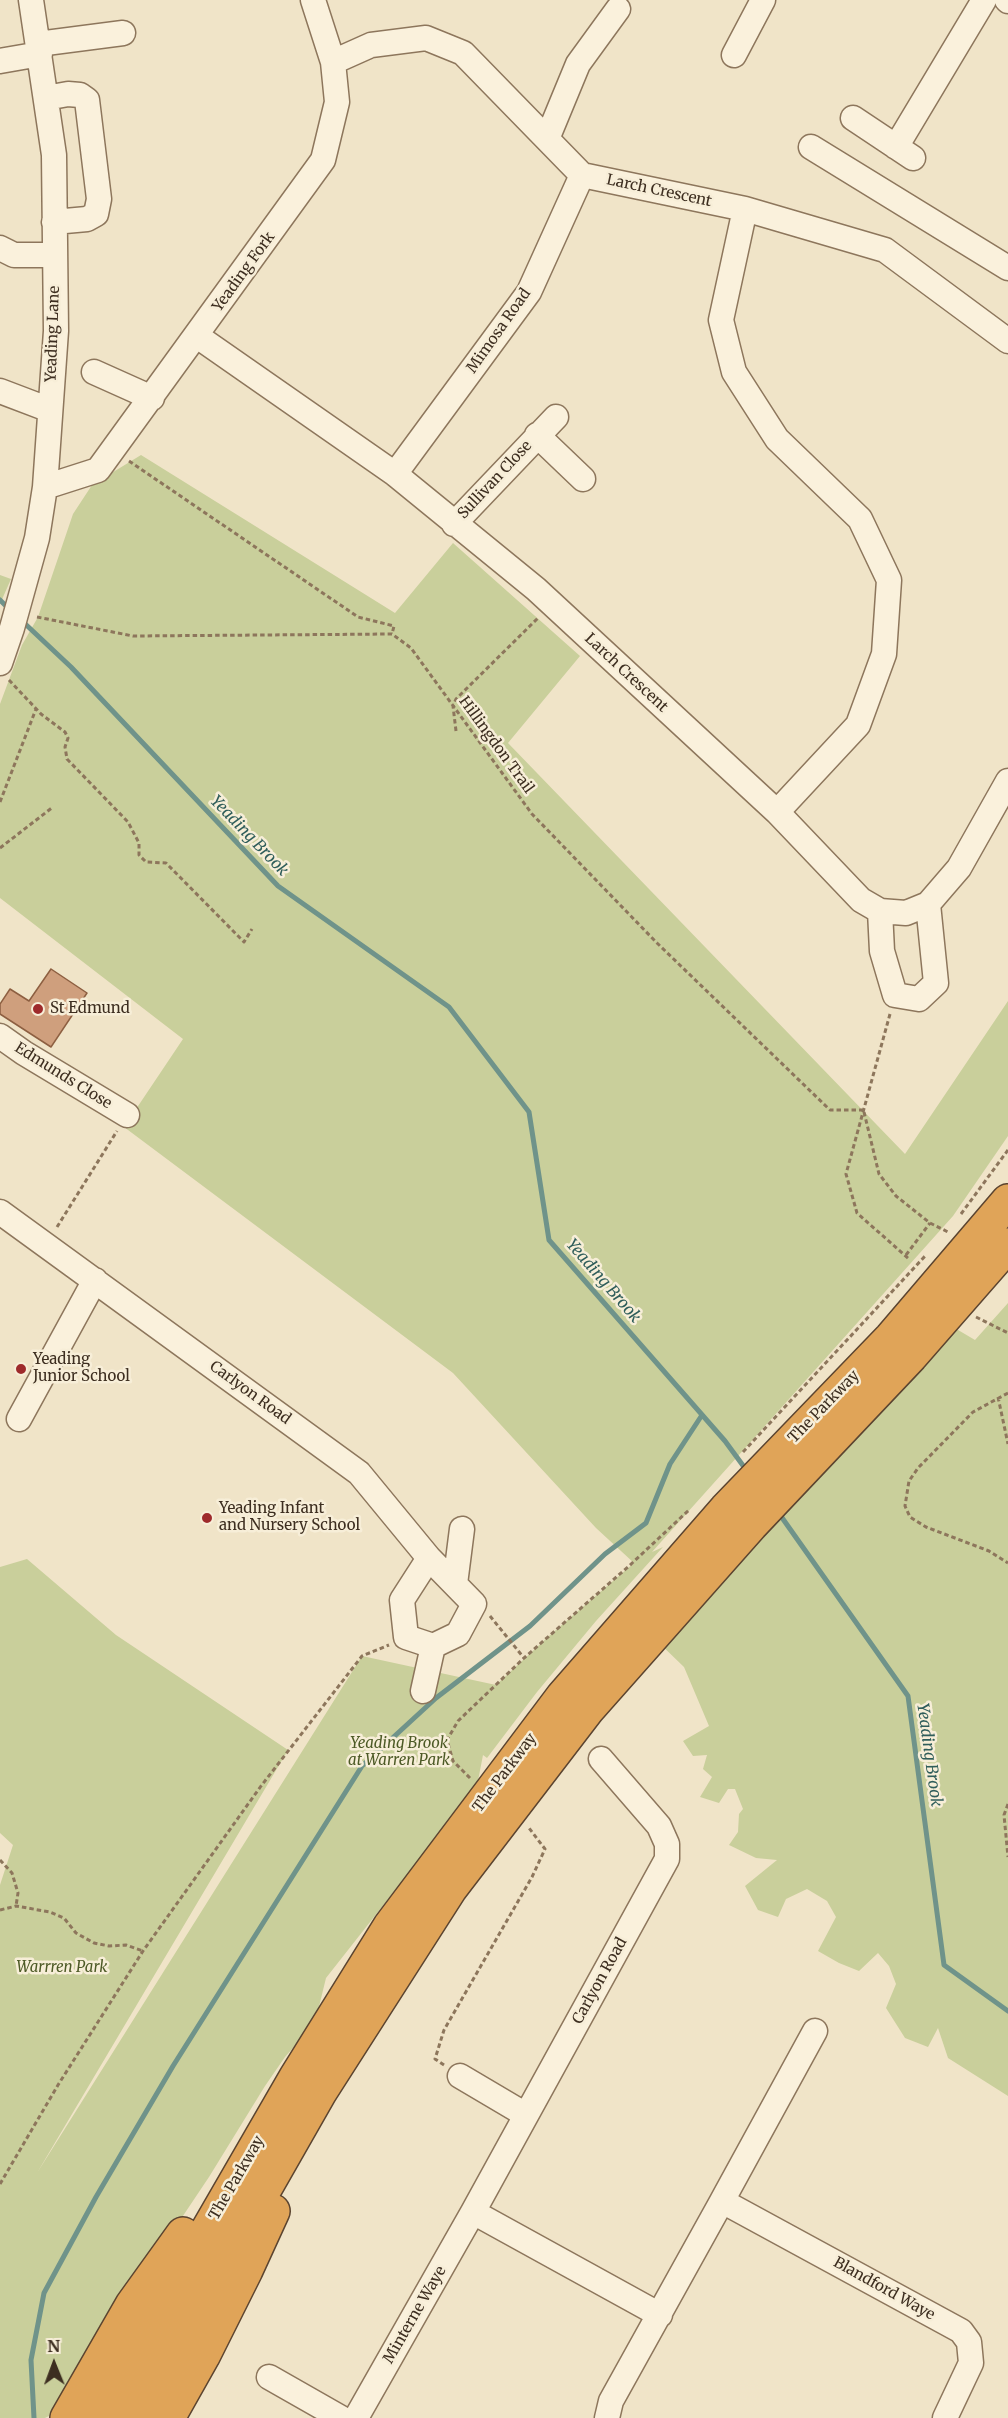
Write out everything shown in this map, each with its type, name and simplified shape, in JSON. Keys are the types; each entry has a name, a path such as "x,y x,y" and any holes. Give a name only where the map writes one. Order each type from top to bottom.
{"highway":[{"name":"The Parkway","path":"99,2418 308,2084 450,1889 588,1709 724,1512 891,1338 1008,1201"},
{"name":"The Parkway","path":"783,1449 911,1356 1008,1245"},
{"name":"The Parkway","path":"134,2418 308,2084"},
{"path":"67,2418 132,2305 308,2084"},
{"path":"168,2418 203,2356 246,2270 285,2182 308,2084"}],"street":[{"name":"Yeading Lane","path":"3,670 37,538 45,488 56,331 54,155 31,0"},
{"name":"Yeading Fork","path":"45,488 98,470 323,160 337,102 333,62 313,0"},
{"path":"734,55 763,0"},
{"path":"853,118 904,153 984,0"},
{"path":"547,140 578,64 618,9"},
{"path":"0,61 39,49 123,33"},
{"path":"333,62 371,45 426,38 463,53 582,175"},
{"path":"46,99 68,94 80,95 87,100 99,199 96,214 87,219 54,222"},
{"path":"811,147 1008,268"},
{"name":"Larch Crescent","path":"582,175 745,209 885,250 1008,341"},
{"name":"Mimosa Road","path":"395,474 529,292 582,175"},
{"path":"745,209 721,321 734,372 777,439 860,519 889,580 884,654 858,725 777,812"},
{"path":"0,249 14,255 54,255"},
{"name":"Larch Crescent","path":"197,336 395,474 551,603 777,812 861,900 880,911"},
{"path":"94,372 152,398"},
{"path":"0,391 50,410"},
{"name":"Sullivan Close","path":"453,524 556,417"},
{"name":"Sullivan Close","path":"537,435 583,479"},
{"path":"928,904 936,982 919,999 895,995 882,951 880,911 906,913 928,904 958,868 1008,781"},
{"name":"Edmunds Close","path":"0,1036 127,1115"},
{"name":"Carlyon Road","path":"0,1212 359,1473 429,1557 474,1604 458,1634 434,1646"},
{"path":"19,1419 95,1280"},
{"path":"454,1584 462,1529"},
{"path":"423,1691 434,1646 406,1637 402,1600 429,1557"},
{"name":"Carlyon Road","path":"473,2212 667,1858 667,1844 659,1826 601,1759"},
{"path":"608,2418 611,2401 816,2031"},
{"path":"460,2076 526,2115"},
{"name":"Blandford Waye","path":"722,2201 961,2331 969,2342 971,2363 945,2418"},
{"path":"473,2212 660,2315"},
{"name":"Minterne Waye","path":"356,2418 473,2212"},
{"path":"269,2377 340,2418"}],"path":[{"name":"Hillingdon Trail","path":"113,450 358,617 394,626 392,634 411,648 532,814 657,943 830,1110 864,1110"},
{"path":"456,731 453,706 456,699 551,603"},
{"path":"15,617 38,617 133,636 392,634"},
{"path":"3,670 36,709 65,732 68,738 65,747 67,759 128,822 139,843 139,855 146,862 166,863 244,942 252,929"},
{"path":"0,802 36,709"},
{"path":"0,848 53,807"},
{"path":"895,995 846,1174 857,1213 909,1259"},
{"path":"864,1110 879,1174 896,1196 930,1223 948,1232 942,1239"},
{"path":"46,1244 127,1115"},
{"path":"955,1223 1008,1150"},
{"path":"906,1255 930,1223"},
{"path":"783,1449 928,1253"},
{"path":"969,1313 1008,1333"},
{"path":"1008,1393 974,1412 918,1468 909,1481 905,1506 910,1517 926,1527 989,1551 1008,1563"},
{"path":"998,1397 1008,1444"},
{"path":"470,1779 453,1761 447,1740 458,1721 524,1658 629,1566 724,1512"},
{"path":"503,1632 524,1658"},
{"path":"0,2184 58,2085 142,1952 261,1785 362,1656 406,1637"},
{"path":"1008,1804 1004,1815 1008,1857"},
{"path":"460,2076 435,2059 444,2030 532,1877 545,1849 529,1828"},
{"path":"0,1860 12,1873 18,1893 16,1906"},
{"path":"0,1910 16,1906 50,1912 64,1918 76,1933 94,1943 109,1946 126,1945 142,1952"}],"green space":[{"path":"141,455 395,613 453,543 580,656 508,743 905,1154 1008,1001 1008,1136 953,1216 652,1552 663,1547 596,1621 537,1692 487,1758 483,1755 477,1786 326,1978 315,2023 285,2057 265,2086 209,2177 49,2416 45,2418 0,2418 0,1885 13,1845 0,1833 0,1567 27,1559 116,1635 288,1750 37,2173 362,1656 496,1685 634,1563 596,1528 453,1373 124,1127 183,1039 0,898 0,704 22,645 38,617 73,514 92,485"},
{"path":"0,575 11,579 0,604"},
{"path":"1008,1303 1008,2096 948,2058 938,2028 928,2047 905,2038 886,2008 896,1984 889,1966 878,1953 859,1971 818,1951 836,1917 827,1901 807,1889 786,1899 778,1917 758,1910 745,1886 777,1860 756,1858 729,1845 738,1832 739,1814 743,1809 735,1789 728,1789 719,1803 700,1797 712,1777 703,1769 707,1755 693,1756 683,1741 709,1726 684,1667 655,1639 953,1327 975,1340"}],"building":[{"name":"St Edmund","path":"51,969 87,993 51,1047 0,1014 0,1004 10,989 29,1001"}],"waterway":[{"name":"Yeading Brook","path":"0,600 10,610"},
{"name":"Yeading Brook","path":"21,620 71,667 278,886 449,1007 529,1112 549,1240 725,1441 747,1471"},
{"path":"34,2418 31,2360 44,2293 96,2197 173,2066 362,1766 436,1698 530,1626 605,1554 646,1523 670,1464 702,1415"},
{"name":"Yeading Brook","path":"778,1512 908,1696 944,1965 1008,2011"}],"place":[{"name":"St Edmund","path":"38,1009"},
{"name":"Yeading Junior School","path":"21,1369"},
{"name":"Yeading Infant and Nursery School","path":"207,1518"}],"park label":[{"name":"Yeading Brook at Warren Park","path":"399,1752"},
{"name":"Warrren Park","path":"62,1968"}]}
